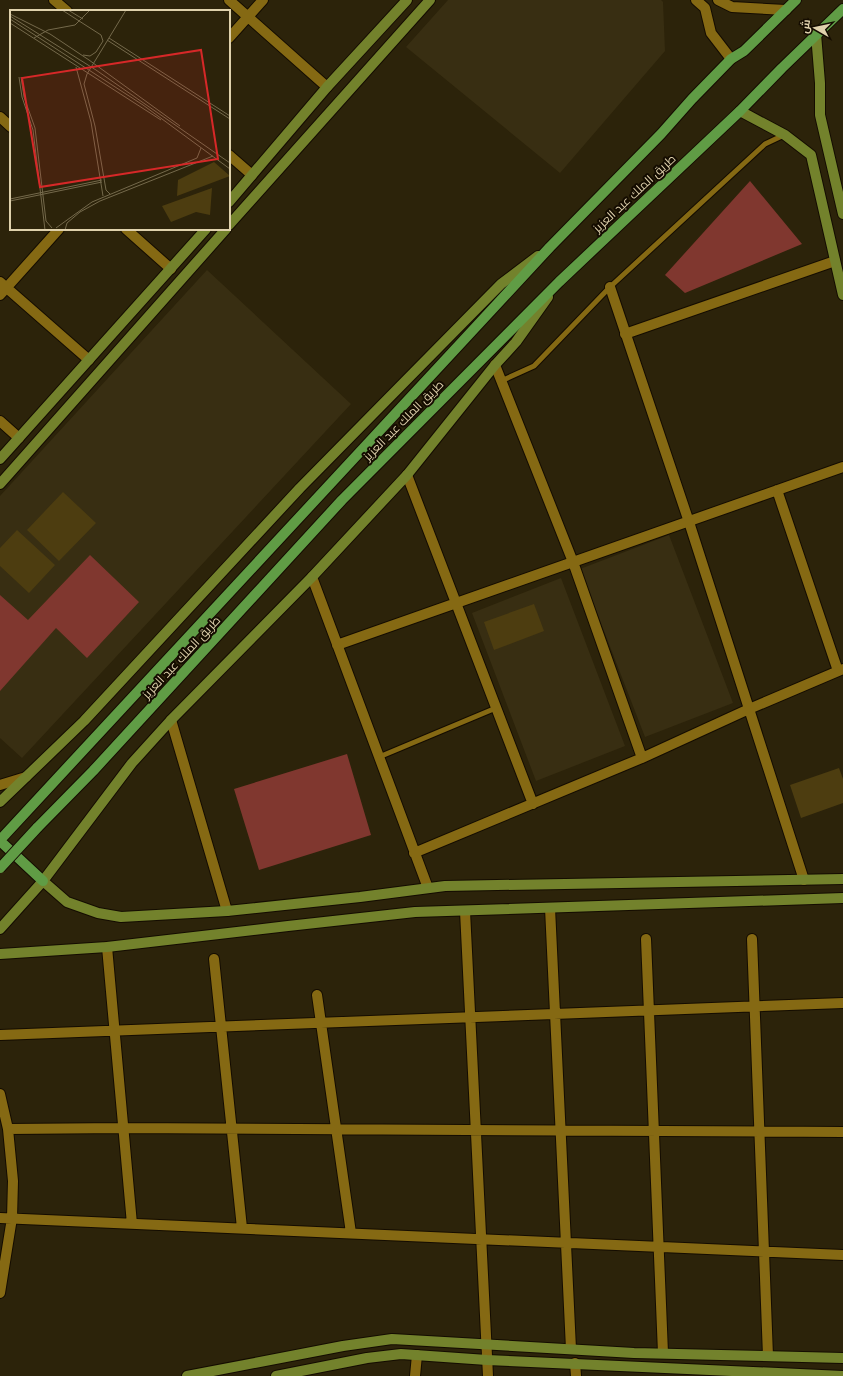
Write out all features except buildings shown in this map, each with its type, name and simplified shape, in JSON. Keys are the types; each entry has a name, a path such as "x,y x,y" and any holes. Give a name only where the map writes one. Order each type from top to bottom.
{"main road":[{"path":"43,881 0,840 550,247 656,139 692,99 732,59 744,51 796,0"},
{"name":"طريق الملك عبد العزيز","path":"0,868 93,771 342,500 559,282 740,111 816,34 843,9"}],"street":[{"path":"54,0 66,10"},
{"path":"229,0 327,87"},
{"path":"230,37 263,0"},
{"path":"230,201 327,87 407,0"},
{"path":"230,224 430,0"},
{"path":"696,0 705,8 710,33 732,59"},
{"path":"718,0 732,7 786,10"},
{"path":"816,34 820,83 820,115 843,214"},
{"path":"740,111 785,135 811,155 843,295"},
{"path":"0,117 10,126"},
{"path":"230,155 252,175"},
{"path":"58,230 2,288 89,360"},
{"path":"127,230 171,269"},
{"path":"0,459 205,230"},
{"path":"0,484 225,230"},
{"path":"0,802 84,721 300,488 501,284 550,247"},
{"path":"625,334 835,261"},
{"path":"0,929 43,881 132,763 171,720 312,577 407,475 495,365 516,342 559,282"},
{"path":"610,287 689,522 804,880"},
{"path":"495,365 573,562 642,758"},
{"path":"0,421 19,438"},
{"path":"337,645 843,467"},
{"path":"407,475 532,804"},
{"path":"414,853 642,758 840,670 777,490"},
{"path":"312,577 428,888"},
{"path":"171,720 227,911"},
{"path":"0,785 26,777"},
{"path":"43,881 67,902 98,913 121,917 227,911 445,886 843,879"},
{"path":"0,954 107,947 415,912 843,898"},
{"path":"550,908 571,1349"},
{"path":"465,911 488,1376"},
{"path":"646,939 663,1353"},
{"path":"752,939 768,1356"},
{"path":"107,947 132,1224"},
{"path":"214,959 242,1228"},
{"path":"317,995 352,1233"},
{"path":"0,1035 843,1003"},
{"path":"0,1094 8,1129 13,1181 12,1218 0,1293"},
{"path":"8,1129 124,1128 843,1132"},
{"path":"0,1218 843,1255"},
{"path":"187,1376 343,1346 392,1339 663,1353 843,1358"},
{"path":"276,1376 367,1358 401,1354 487,1360 575,1363 664,1372 843,1376"},
{"path":"415,1376 417,1355"},
{"path":"575,1363 576,1376"}],"lane":[{"path":"501,381 534,366 610,287 766,144 785,135"},
{"path":"379,757 496,708"}],"shaded area":[{"path":"448,0 661,0 663,2 665,51 560,173 406,47"},
{"path":"207,270 351,404 22,758 0,738 0,496"},
{"path":"63,492 96,523 59,561 27,530"},
{"path":"17,530 55,565 29,593 0,566 0,548"},
{"path":"669,535 733,703 645,737 580,569"},
{"path":"561,578 625,746 536,781 472,613"},
{"path":"534,604 544,631 494,650 484,622"},
{"path":"839,768 843,779 843,803 801,818 790,785"}]}
